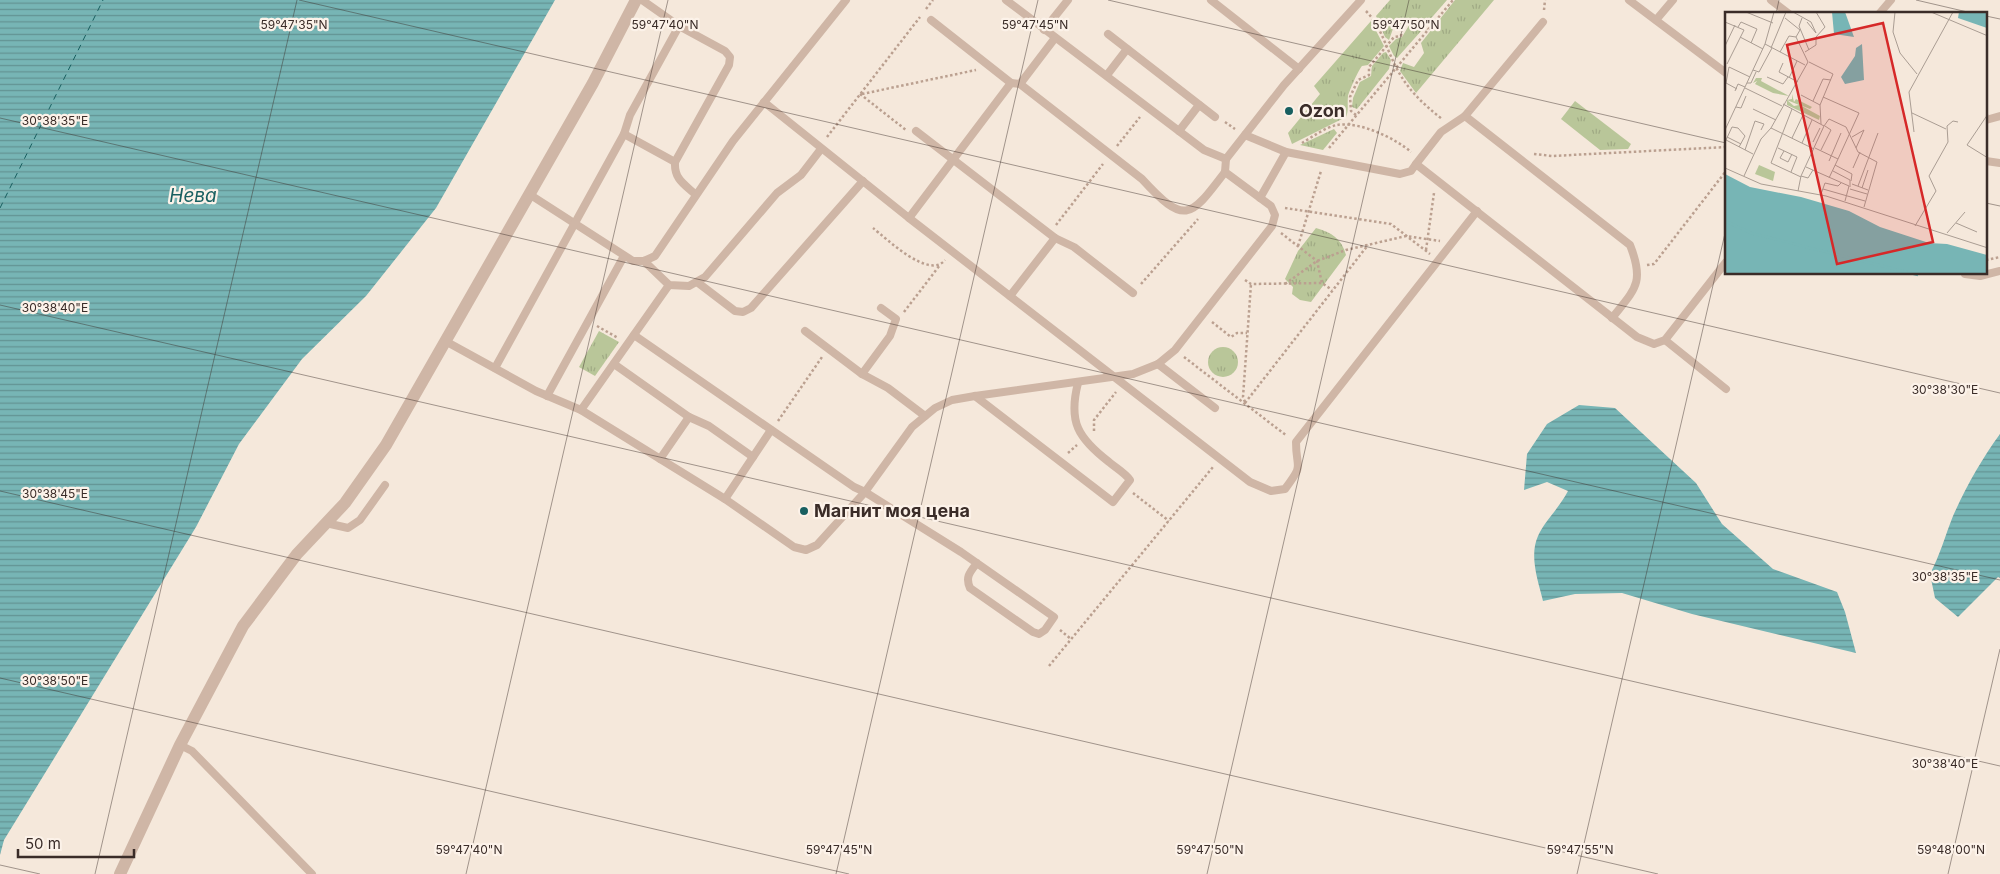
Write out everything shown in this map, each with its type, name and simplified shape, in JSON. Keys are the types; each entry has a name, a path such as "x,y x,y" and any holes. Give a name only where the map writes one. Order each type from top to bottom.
{"street":[{"path":"120,874 180,745 243,626 296,554 345,503 381,453 447,342 593,83 636,0"}],"lane":[{"path":"642,0 679,26 725,51 730,57 729,66 675,162 675,171 679,180 696,194"},
{"path":"529,194 633,261 644,261 655,256 696,194 764,102 846,0"},
{"path":"1006,0 1204,150 1226,159"},
{"path":"1044,30 1068,0"},
{"path":"1211,0 1299,69"},
{"path":"1629,0 1725,71"},
{"path":"1656,20 1672,0"},
{"path":"1771,0 1787,12"},
{"path":"1881,12 1891,0"},
{"path":"931,20 1011,83 1020,84 1111,154 1178,211 1183,212 1200,205 1225,172 1226,159 1299,69 1360,1"},
{"path":"1245,135 1286,152 1400,174 1411,170 1440,132 1465,116 1543,22"},
{"path":"495,368 624,134 630,115 679,26"},
{"path":"1108,34 1215,117"},
{"path":"1020,84 1055,38"},
{"path":"1107,75 1127,49"},
{"path":"909,218 1011,83"},
{"path":"764,102 909,218 1250,482 1271,491 1285,489 1298,471 1300,463 1296,442 1477,211"},
{"path":"1179,131 1199,105"},
{"path":"1465,116 1630,245 1638,266 1635,288 1612,318"},
{"path":"916,131 1052,236 1074,246 1133,293"},
{"path":"624,134 675,162"},
{"path":"644,261 669,285 689,286 705,277 777,193 801,175 822,148"},
{"path":"1260,198 1286,152"},
{"path":"1418,161 1436,179 1612,318 1637,337 1654,344 1666,340 1725,263"},
{"path":"447,342 547,396 581,410 725,498 794,547 806,550 817,545 866,492 912,427 935,408 952,400 975,396 1116,378 1133,374 1158,364 1175,350 1272,226 1275,215 1271,206 1225,172"},
{"path":"697,282 735,310 743,312 751,308 863,181"},
{"path":"1010,296 1052,236"},
{"path":"547,396 624,256"},
{"path":"1988,274 2000,270"},
{"path":"581,410 669,285"},
{"path":"862,374 890,336 896,319 881,308"},
{"path":"805,331 862,374 888,388 925,416"},
{"path":"634,335 854,487 866,492 977,563 1054,618 1051,623 1039,634 1033,632 970,588 967,582 968,575 977,563"},
{"path":"1666,340 1726,389"},
{"path":"614,364 689,417 709,426 753,457"},
{"path":"1158,364 1215,408"},
{"path":"975,396 1114,502 1130,480 1086,442 1075,422 1072,404 1078,383"},
{"path":"660,459 689,417"},
{"path":"725,498 771,430"},
{"path":"326,523 348,528 360,520 385,485"},
{"path":"180,745 192,751 312,874"}],"path":[{"path":"822,148 824,141 933,0"},
{"path":"1298,246 1322,159 1356,115 1452,0"},
{"path":"1360,1 1374,19 1396,67 1420,102 1450,126"},
{"path":"1356,115 1351,111 1350,105 1352,91 1360,77 1369,75 1369,67 1394,37 1401,36 1402,28 1409,20 1417,21 1428,29"},
{"path":"860,94 990,66"},
{"path":"1052,236 1148,106"},
{"path":"1215,117 1222,119 1245,135"},
{"path":"1286,152 1336,125 1348,125 1390,137 1418,161"},
{"path":"1513,153 1552,156 1725,147"},
{"path":"1638,266 1654,264 1725,172"},
{"path":"1426,250 1436,179"},
{"path":"1271,206 1391,224 1438,260"},
{"path":"1133,293 1202,213"},
{"path":"1272,226 1317,261 1322,283"},
{"path":"873,228 919,263 933,266 941,264"},
{"path":"1285,284 1317,261 1346,250 1406,236 1452,243"},
{"path":"1245,403 1368,245"},
{"path":"896,319 907,309 952,251"},
{"path":"1245,403 1243,397 1251,284 1322,283 1332,290"},
{"path":"1202,315 1231,337 1237,332 1247,334"},
{"path":"588,321 628,344"},
{"path":"771,430 828,348"},
{"path":"1175,350 1296,442"},
{"path":"1059,461 1095,434 1093,428 1094,420 1123,383"},
{"path":"1049,666 1220,458"},
{"path":"1126,487 1169,521"},
{"path":"1051,623 1072,639"}],"green space":[{"path":"1390,0 1447,0 1427,23 1407,19 1402,26 1394,26 1389,40 1385,37 1376,16"},
{"path":"1455,0 1494,0 1416,93 1400,71 1403,63 1414,67 1424,53 1421,43"},
{"path":"1371,21 1384,46 1368,65 1362,66 1359,71 1348,96 1346,117 1292,144 1288,133 1320,94 1314,86"},
{"path":"1411,22 1419,24 1422,30 1397,58 1389,46 1396,39 1402,37"},
{"path":"1386,52 1391,60 1389,69 1357,109 1352,107 1353,98 1360,82 1371,76 1372,66"},
{"path":"1575,101 1631,144 1628,149 1600,150 1561,119"},
{"path":"1334,129 1337,133 1323,150 1300,145"},
{"path":"1316,228 1339,240 1346,255 1311,302 1300,300 1292,294 1293,287 1285,279 1298,251"},
{"path":"599,331 619,342 595,376 579,367"},
{"path":"1223,347 1234,351 1238,362 1234,373 1223,377 1212,373 1208,362 1212,351"}],"water":[{"name":"Нева","path":"0,0 555,0 436,208 366,296 302,359 239,444 196,527 4,840 0,855"},
{"path":"1579,405 1615,408 1696,483 1722,524 1773,569 1837,592 1845,612 1856,653 1692,614 1622,593 1575,594 1543,601 1535,569 1535,544 1541,531 1568,491 1547,482 1524,490 1527,454 1547,424"},
{"path":"2000,434 2000,578 1998,577 1958,617 1935,598 1930,574 1963,495 1980,464"}],"ferry route":[{"path":"0,208 103,0"}],"place":[{"name":"Ozon","path":"1289,111"},
{"name":"Магнит моя цена","path":"804,511"}]}
